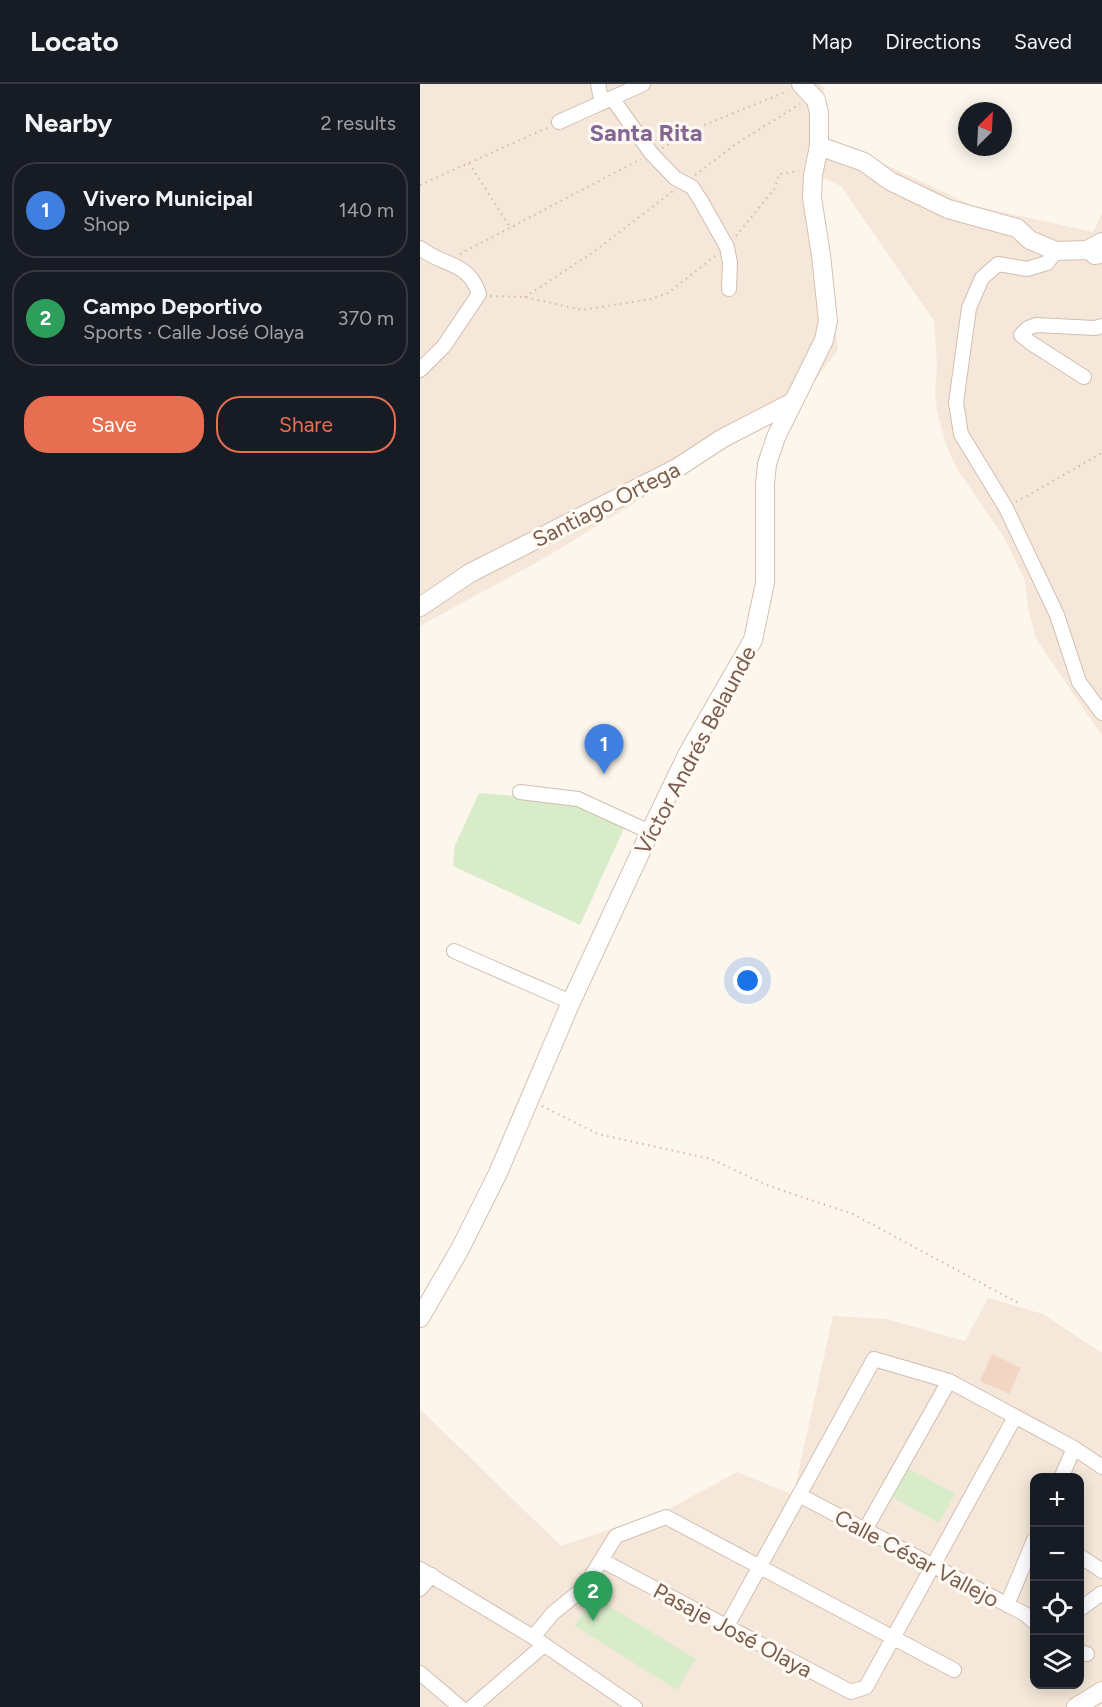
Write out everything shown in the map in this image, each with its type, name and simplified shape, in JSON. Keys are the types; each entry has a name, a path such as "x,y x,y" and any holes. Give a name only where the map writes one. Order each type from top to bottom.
{"main road":[{"name":"Víctor Andrés Belaunde","path":"420,1318 460,1250 498,1173 571,1002 688,753 753,640 765,583 767,464 776,437 824,340 828,321 812,198 813,175 819,146 819,113 803,89"},
{"path":"819,146 864,162 890,181 948,209 1017,228 1030,240 1056,251 1097,249"},
{"name":"Santiago Ortega","path":"420,608 470,573 677,468 723,438 793,402"},
{"path":"1076,1707 1102,1691"}],"street":[{"path":"598,84 607,101 651,153 675,178 692,187 701,201 727,247 730,263 729,289"},
{"path":"560,122 643,84"},
{"path":"420,248 462,270 475,281 479,294 444,346 420,370"},
{"path":"1056,251 1047,263 1027,269 998,264 982,278 969,308 956,403 962,434 1006,508 1057,615 1079,682 1102,713"},
{"path":"1084,377 1021,335 1028,328 1036,325 1102,327"},
{"path":"520,792 578,799 650,832"},
{"path":"454,951 571,1002"},
{"path":"727,1626 874,1359 949,1381 1074,1448 1102,1467"},
{"path":"865,1530 949,1381"},
{"path":"893,1638 1016,1417"},
{"path":"1063,1473 1074,1448"},
{"name":"Calle César Vallejo","path":"799,1495 1030,1618"},
{"path":"472,1707 539,1641 553,1613 584,1588 616,1536 666,1516 954,1670"},
{"path":"1007,1605 1030,1552"},
{"path":"1084,1559 1102,1571"},
{"name":"Pasaje José Olaya","path":"601,1560 851,1692 866,1687 893,1638"},
{"path":"420,1589 426,1572 539,1641 635,1707"},
{"path":"1084,1606 1102,1593"},
{"path":"420,1673 460,1707"}],"path":[{"path":"445,261 511,229 702,126 803,89"},
{"path":"525,297 592,254 736,144 803,89"},
{"path":"420,185 560,122"},
{"path":"469,163 511,229"},
{"path":"479,294 506,298 525,297 582,310 651,299 668,292 727,247 775,189 779,174 799,171 813,175"},
{"path":"1006,508 1102,453"},
{"path":"529,1099 598,1134 711,1159 769,1186 853,1214 1020,1304"}],"shaded area":[{"path":"420,84 820,84 824,88 827,137 971,205 1093,232 1102,213 1102,736 1036,639 1028,608 1025,581 1005,539 957,469 947,447 937,412 934,321 841,186 820,177 816,199 828,267 838,350 791,411 688,470 548,556 420,626"},
{"path":"988,1298 1043,1314 1102,1353 1102,1704 1098,1707 420,1707 420,1409 561,1546 669,1509 737,1472 791,1494 795,1487 833,1316 886,1319 965,1341"}],"green space":[{"path":"479,793 576,801 626,824 580,925 453,866 455,845"},
{"path":"908,1468 955,1494 939,1523 892,1497"},
{"path":"593,1596 696,1659 677,1690 575,1626"}],"building":[{"path":"992,1354 1021,1368 1009,1394 980,1381"}],"place":[{"name":"Vivero Municipal","path":"604,774"},
{"name":"Campo Deportivo","path":"593,1621"}],"district":[{"name":"Santa Rita","path":"646,133"}]}
